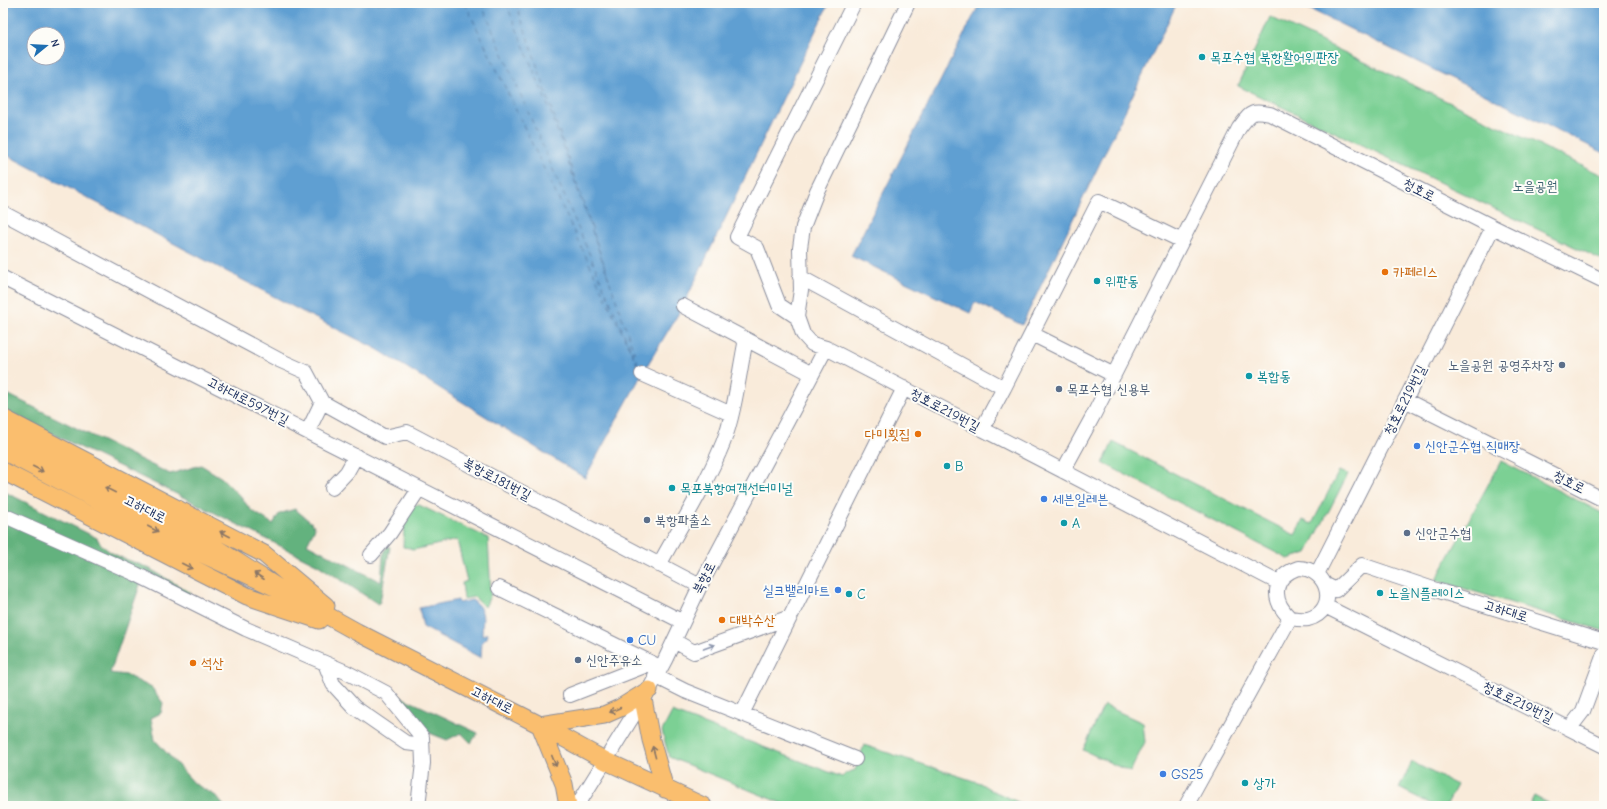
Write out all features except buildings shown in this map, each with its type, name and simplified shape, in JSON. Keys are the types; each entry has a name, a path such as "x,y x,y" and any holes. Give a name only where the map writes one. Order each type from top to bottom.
{"main road":[{"path":"3,418 264,554 357,632"},
{"name":"고하대로","path":"3,435 194,534 283,591 357,632 540,725 606,761 703,806"},
{"name":"고하대로","path":"3,451 187,548 283,591"},
{"path":"3,471 247,596 357,632"},
{"path":"568,806 564,784 540,725 604,715 620,708 652,679"},
{"path":"652,679 650,740 665,789"}],"street":[{"path":"854,3 737,237 757,248 779,305 797,317 801,290 800,248 803,227 817,191 908,3"},
{"name":"청호로","path":"1182,241 1239,128 1251,113 1257,111 1270,114 1493,227 1604,281"},
{"path":"982,429 1099,201 1182,241 1063,471"},
{"path":"3,213 279,360 306,372 322,402 308,431"},
{"name":"청호로219번길","path":"1317,574 1493,227"},
{"path":"800,277 1004,388"},
{"name":"고하대로597번길","path":"3,278 683,622"},
{"path":"682,306 812,374"},
{"name":"청호로219번길","path":"797,317 803,334 812,344 826,348 904,388 1278,584"},
{"path":"1032,334 1114,375"},
{"path":"659,565 700,492 723,443 731,414 746,339"},
{"name":"북항로","path":"577,806 606,761 674,641 700,586 826,348"},
{"path":"642,374 731,414"},
{"path":"742,714 904,388"},
{"name":"청호로","path":"1405,400 1604,500"},
{"name":"북항로181번길","path":"322,402 385,437 407,432 700,586"},
{"path":"332,488 348,472 356,456"},
{"path":"371,555 390,533 419,489"},
{"path":"3,515 136,574 246,629 346,672 386,693 422,736 423,763 418,806"},
{"name":"고하대로","path":"1326,585 1336,590 1362,565 1436,590 1604,642"},
{"path":"1298,568 1313,570 1317,574 1326,585 1328,598 1325,606 1317,615 1309,619 1290,618 1279,606 1277,592 1278,584 1286,574 1298,568"},
{"path":"499,588 652,679 855,759"},
{"name":"청호로219번길","path":"1325,606 1604,746"},
{"path":"674,641 694,652 790,617"},
{"path":"1186,806 1290,618"},
{"path":"1570,728 1583,711 1604,654"},
{"path":"325,663 333,684 354,707 406,743 422,743"},
{"path":"570,695 652,679"}],"green space":[{"name":"노을공원","path":"1270,17 1604,176 1604,261 1238,86"},
{"path":"3,394 7,394 170,474 201,465 222,478 251,510 273,524 279,514 295,509 313,524 315,528 307,544 381,582 383,555 387,546 390,547 380,602 378,604 318,565 193,502 3,410"},
{"path":"1113,442 1295,535 1303,520 1312,524 1339,471 1348,474 1307,553 1288,559 1103,463"},
{"path":"1501,461 1604,514 1604,631 1436,580"},
{"path":"3,491 97,538 107,550 150,569 191,593 188,597 3,511"},
{"path":"413,505 419,505 488,538 491,594 485,607 474,597 464,599 462,583 467,581 457,540 413,550 403,547 403,520"},
{"path":"3,518 141,582 110,673 126,675 152,688 163,703 161,713 151,718 155,740 195,784 216,796 224,806 3,806"},
{"path":"397,695 478,733 471,743 461,733 447,740 422,730 396,701"},
{"path":"1104,705 1143,723 1145,742 1130,772 1083,750"},
{"path":"672,712 842,777 846,773 855,770 864,745 980,783 991,790 1027,806 788,806 669,757 662,731"},
{"path":"1412,762 1457,785 1446,806 1435,806 1399,788"},
{"path":"1534,796 1553,806 1529,806"}],"water":[{"path":"3,3 829,3 683,306 642,374 585,478 375,348 305,313 3,153"},
{"path":"980,3 1177,3 1022,325 975,302 970,313 851,256"},
{"path":"1297,3 1604,3 1604,153"},
{"path":"458,600 459,603 472,600 482,611 482,636 488,633 487,638 482,642 481,658 423,627 419,608"}],"ferry route":[{"path":"465,3 639,368"},
{"path":"481,3 634,357"},
{"path":"506,3 551,113 640,369"},
{"path":"516,3 609,279"}],"place":[{"name":"목포수협 북항활어위판장","path":"1202,57"},
{"name":"카페리스","path":"1385,272"},
{"name":"위판동","path":"1097,281"},
{"name":"노을공원 공영주차장","path":"1562,365"},
{"name":"복합동","path":"1249,376"},
{"name":"목포수협 신용부","path":"1059,389"},
{"name":"다미횟집","path":"918,434"},
{"name":"신안군수협 직매장","path":"1417,446"},
{"name":"B","path":"947,466"},
{"name":"목포북항여객선터미널","path":"672,488"},
{"name":"세븐일레븐","path":"1044,499"},
{"name":"북항파출소","path":"647,520"},
{"name":"A","path":"1064,523"},
{"name":"신안군수협","path":"1407,533"},
{"name":"실크밸리마트","path":"838,590"},
{"name":"노을N플레이스","path":"1380,593"},
{"name":"C","path":"849,594"},
{"name":"대박수산","path":"722,620"},
{"name":"CU","path":"630,640"},
{"name":"신안주유소","path":"578,660"},
{"name":"석산","path":"193,663"},
{"name":"GS25","path":"1163,774"},
{"name":"상가","path":"1245,783"}]}
